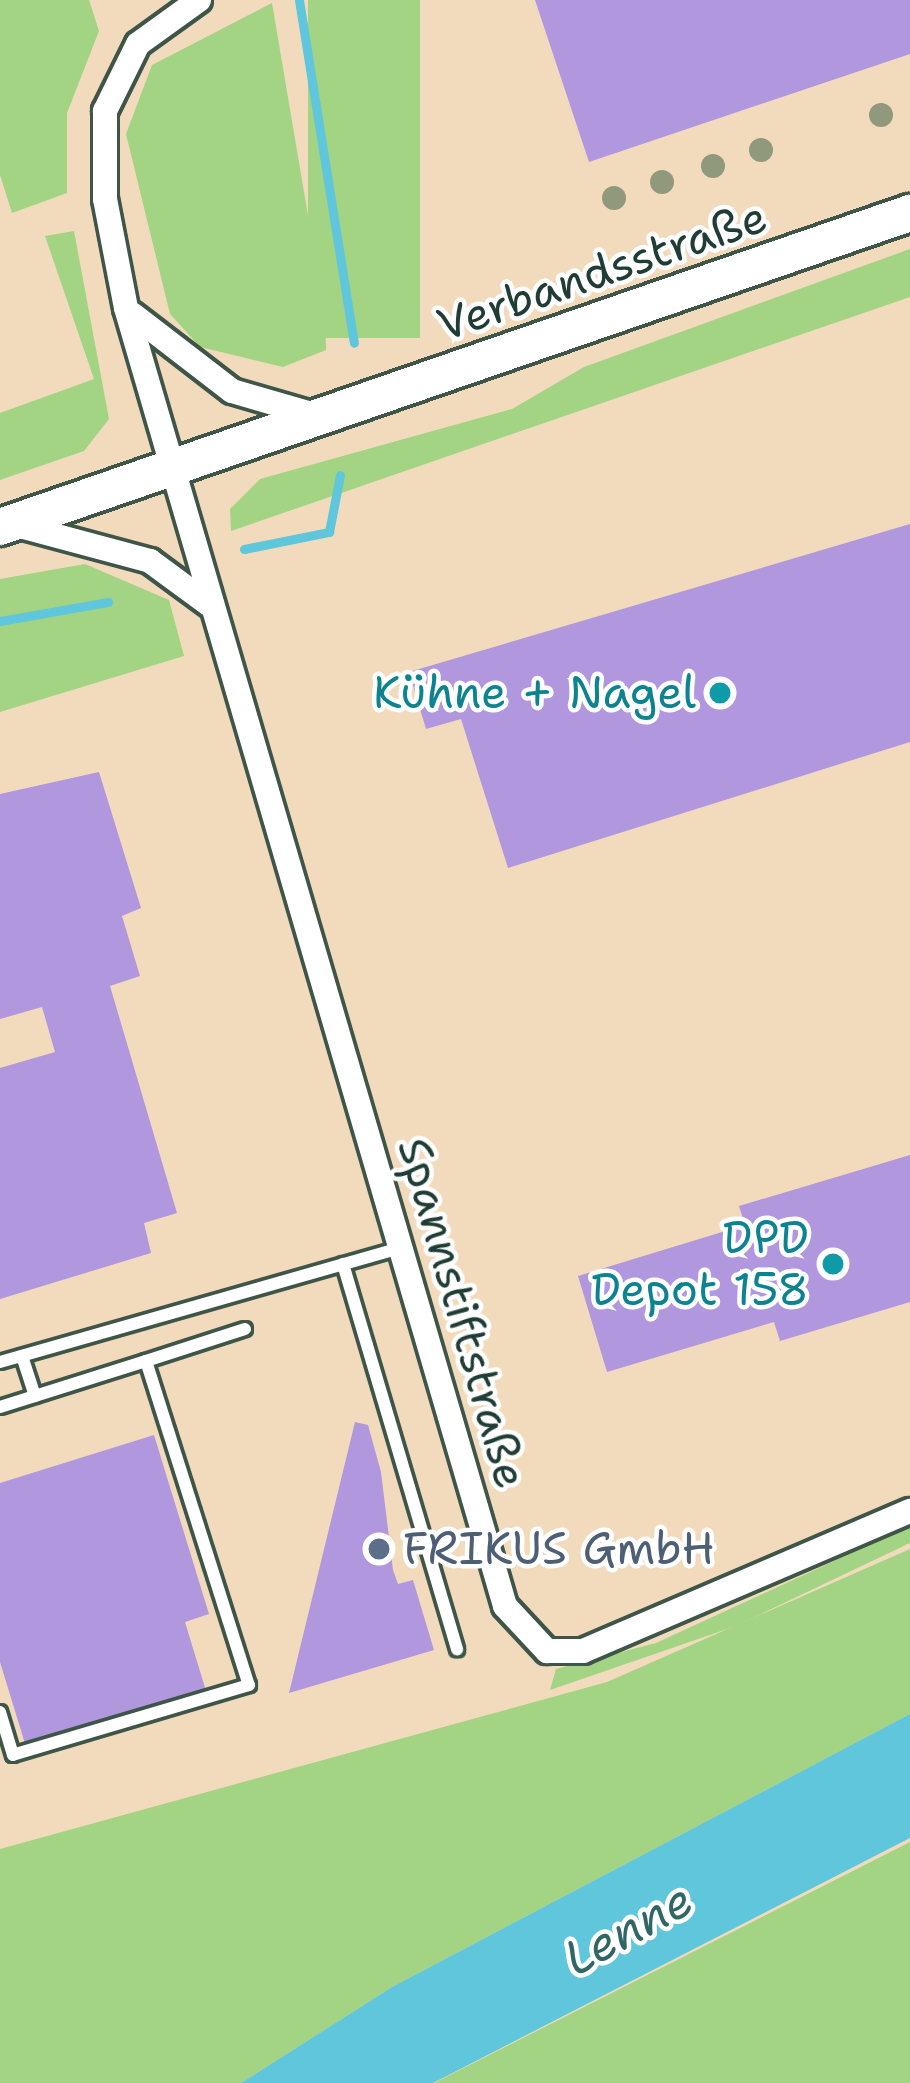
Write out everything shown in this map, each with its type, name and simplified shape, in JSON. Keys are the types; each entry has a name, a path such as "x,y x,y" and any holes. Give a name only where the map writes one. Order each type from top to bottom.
{"main road":[{"name":"Verbandsstraße","path":"6,525 910,213"}],"street":[{"path":"199,0 138,44 105,111 100,153 126,308 232,391 325,418"},
{"name":"Spannstiftstraße","path":"126,308 505,1606 547,1651 649,1631 910,1511"},
{"path":"6,525 150,561 210,605"}],"lane":[{"path":"0,1362 401,1248"},
{"path":"344,1264 458,1650"},
{"path":"0,1407 245,1329"},
{"path":"22,1355 34,1396"},
{"path":"0,1712 13,1755 249,1684 146,1361"}],"green space":[{"path":"0,0 89,0 99,31 67,113 67,193 12,213 0,175"},
{"path":"308,0 420,0 420,338 308,338"},
{"path":"272,3 325,316 326,350 283,367 200,347 170,314 126,134 152,65"},
{"path":"74,231 109,419 84,451 0,480 0,413 94,379 45,236"},
{"path":"910,249 910,297 231,531 230,509 260,479 512,409 584,367"},
{"path":"85,564 169,600 184,656 0,712 0,579"},
{"path":"910,1526 910,1543 736,1626 550,1690 556,1669 656,1643"},
{"path":"910,1549 910,1714 392,1987 241,2083 0,2083 0,1849 607,1682"},
{"path":"910,1842 910,2083 434,2083"}],"water":[{"name":"Lenne","path":"910,1714 910,1838 433,2083 241,2083 392,1987"}],"building":[{"path":"535,0 910,0 910,54 589,162"},
{"name":"Kühne + Nagel","path":"910,524 910,742 508,868 461,719 426,729 409,672"},
{"path":"99,772 141,908 122,916 140,976 110,986 177,1213 144,1223 151,1253 0,1299 0,1068 55,1052 42,1007 0,1019 0,794"},
{"path":"910,1155 910,1302 780,1341 774,1322 607,1372 578,1276 745,1225 739,1206"},
{"path":"355,1422 368,1425 381,1472 393,1570 398,1584 413,1580 434,1650 289,1693"},
{"path":"154,1435 209,1614 185,1622 206,1691 26,1747 0,1662 0,1483"}],"waterway":[{"path":"299,0 354,343"},
{"path":"244,549 329,532 340,475"},
{"path":"0,621 108,602"}],"place":[{"name":"Kühne + Nagel","path":"720,693"},
{"name":"DPD Depot 158","path":"833,1264"},
{"name":"FRIKUS GmbH","path":"379,1549"}]}
